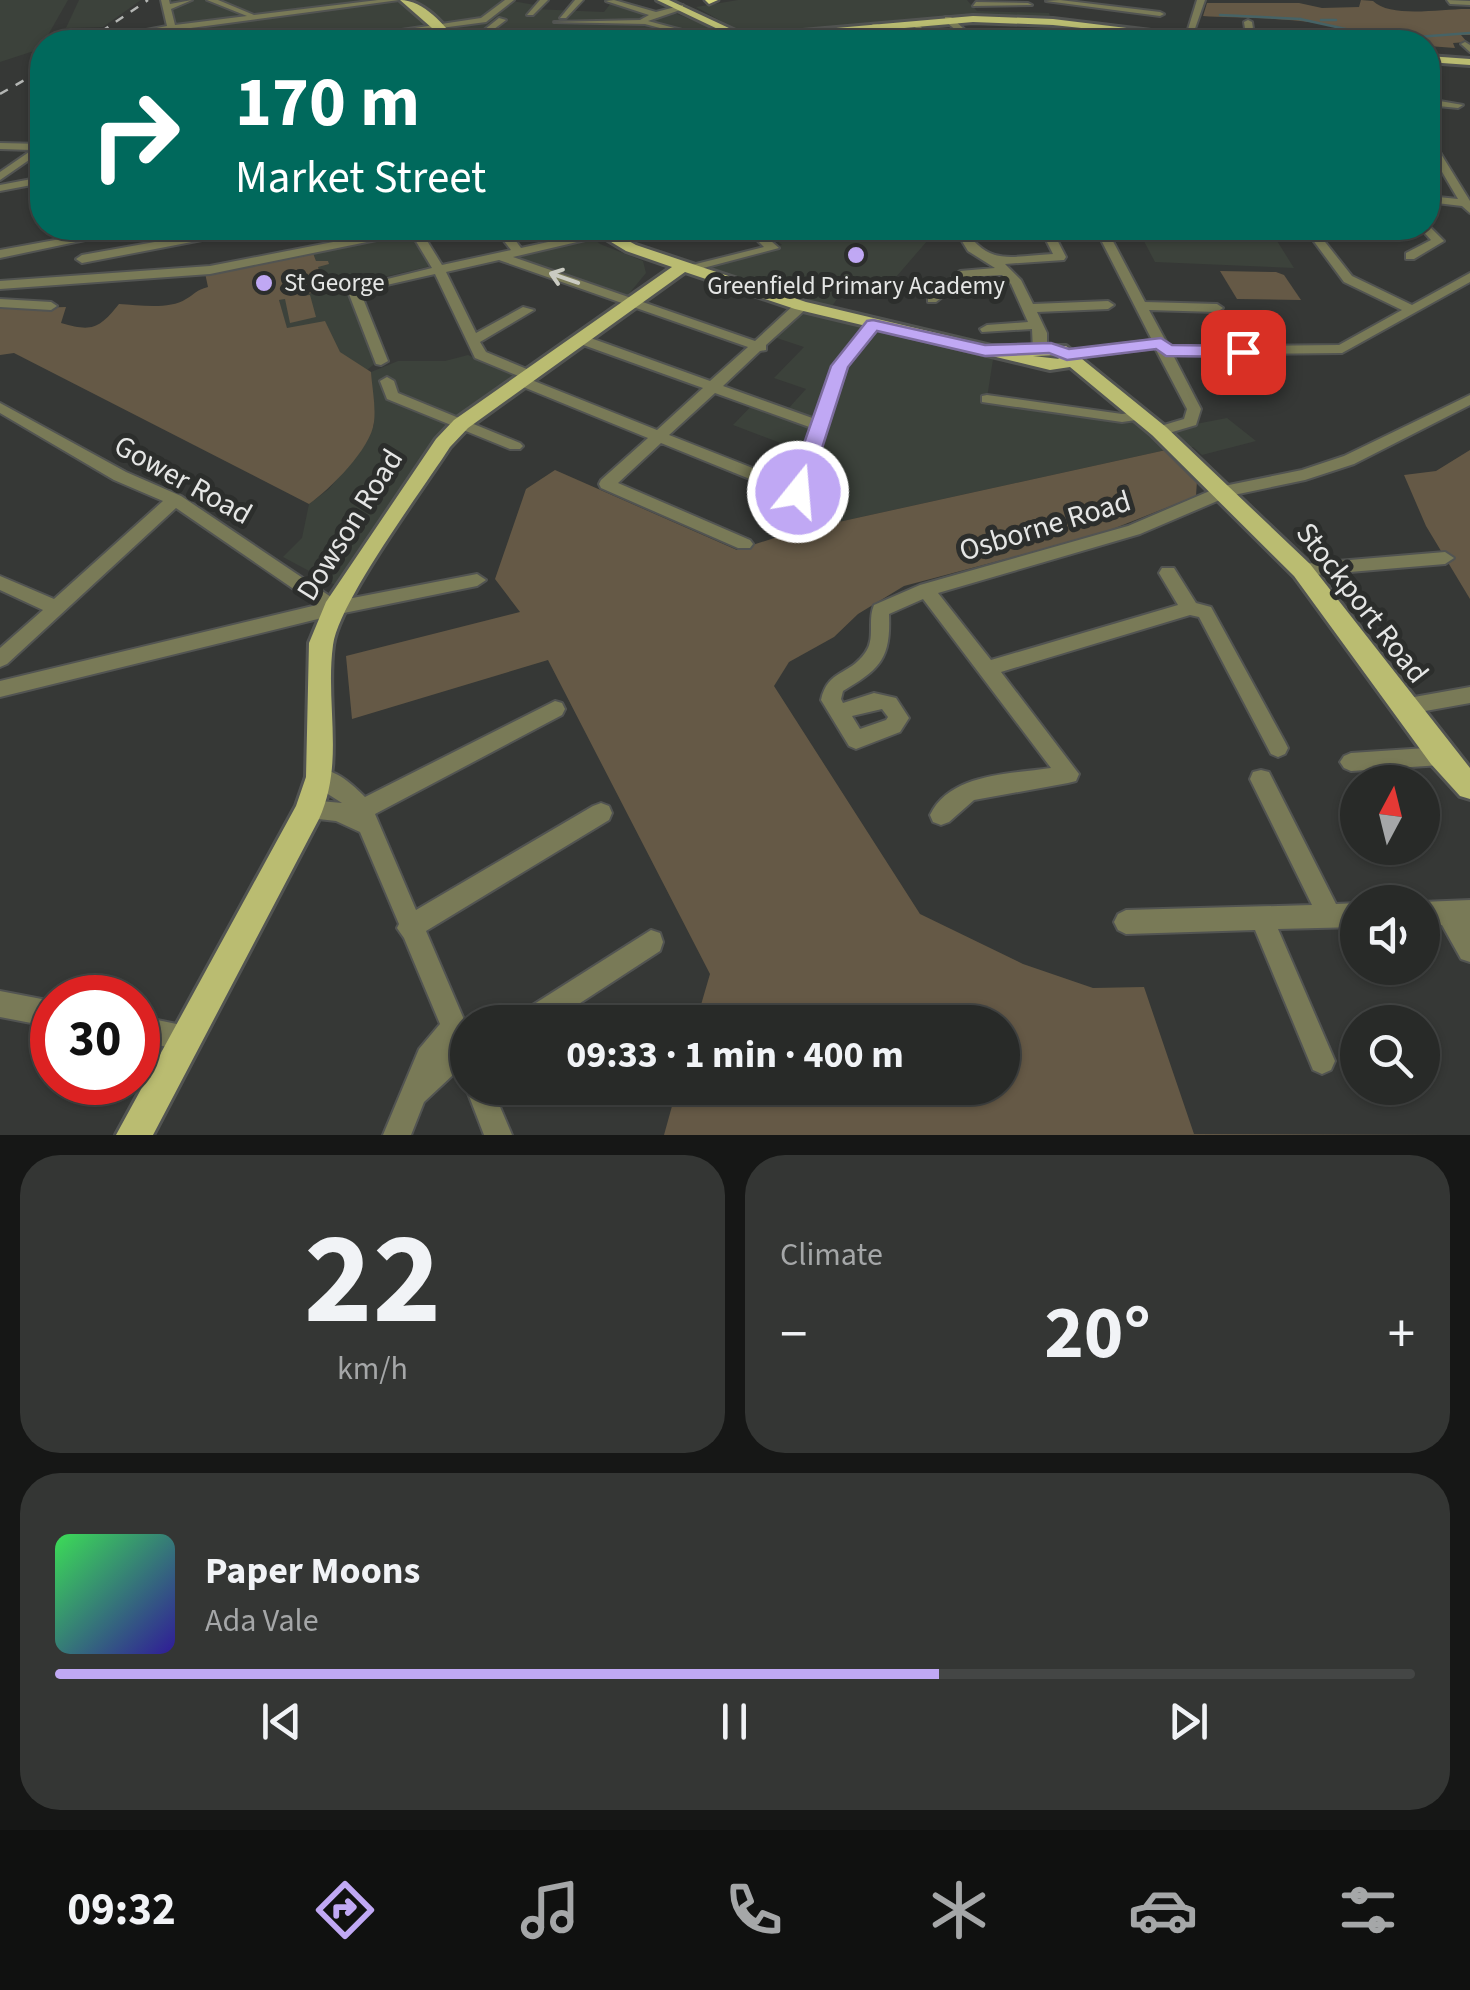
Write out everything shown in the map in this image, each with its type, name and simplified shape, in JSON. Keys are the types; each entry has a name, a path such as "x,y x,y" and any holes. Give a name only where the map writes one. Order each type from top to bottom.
{"main road":[{"path":"662,0 724,30"},
{"path":"680,7 711,0"},
{"path":"409,3 443,30"},
{"path":"840,30 988,19 1131,30"},
{"path":"1440,60 1470,62"},
{"name":"Stockport Road","path":"619,240 649,254 801,306 873,325 985,350 1050,350 1158,430 1302,570 1441,756 1470,788"},
{"path":"649,254 650,280"},
{"name":"Dowson Road","path":"630,302 650,280 684,266"},
{"name":"Dowson Road","path":"134,1135 309,810 320,776 321,643 334,608 443,443 461,424 684,266"}],"street":[{"path":"172,28 166,4 188,0"},
{"path":"211,0 256,18"},
{"path":"139,30 395,0"},
{"path":"486,19 510,0"},
{"path":"415,30 527,17 544,0"},
{"path":"590,24 610,0 662,13"},
{"path":"644,0 662,13"},
{"path":"1073,0 1085,4"},
{"path":"1190,30 1201,0"},
{"path":"1280,0 1323,0"},
{"path":"578,1 560,19 590,24 645,22 675,30"},
{"path":"975,2 1028,6"},
{"path":"975,2 988,19"},
{"path":"1050,2 1160,14"},
{"path":"344,3 354,14 409,3"},
{"path":"645,22 644,19 680,7"},
{"path":"471,10 501,8"},
{"path":"488,30 502,19"},
{"path":"1008,20 1015,30"},
{"path":"364,30 362,26 388,21"},
{"path":"1248,22 1250,30"},
{"path":"952,23 960,30"},
{"path":"921,24 925,30"},
{"path":"875,26 879,30"},
{"path":"1098,26 1098,30"},
{"path":"1440,103 1458,105"},
{"path":"0,146 30,147"},
{"path":"3,173 30,155"},
{"path":"1440,160 1468,206"},
{"path":"0,188 30,182"},
{"path":"1440,201 1468,206"},
{"path":"0,254 54,240"},
{"path":"81,240 82,279"},
{"path":"320,240 322,246"},
{"path":"82,259 225,244 322,246 353,240"},
{"path":"423,240 480,355 525,378 798,492"},
{"path":"509,240 518,251"},
{"path":"381,362 353,289 560,240"},
{"path":"684,266 773,248 764,240"},
{"path":"967,240 1016,282 1050,350"},
{"path":"932,299 964,274 1060,256 1052,240"},
{"path":"1106,240 1195,414 1191,422 1158,430"},
{"path":"1319,240 1348,280 1411,309"},
{"path":"1410,256 1437,240"},
{"path":"0,285 196,272 225,244"},
{"path":"497,256 761,347"},
{"path":"986,329 1050,350 1342,350 1470,278"},
{"path":"0,302 50,306"},
{"path":"1029,308 1108,305"},
{"path":"744,544 608,484 761,347 801,306"},
{"path":"1142,306 1217,308"},
{"path":"474,340 528,310"},
{"path":"788,524 840,366 873,325"},
{"path":"580,339 818,425"},
{"path":"387,380 392,396 515,446"},
{"path":"987,399 1122,418 1138,416"},
{"name":"Osborne Road","path":"839,712 831,700 834,687 864,668 874,656 882,639 880,610 926,590 1134,530 1217,485 1305,475 1349,460 1470,399"},
{"name":"Gower Road","path":"0,408 120,476 175,500 334,608"},
{"path":"0,658 175,500"},
{"path":"1302,570 1445,558"},
{"path":"1168,573 1190,608"},
{"path":"0,689 334,608 477,580"},
{"path":"0,582 56,608"},
{"path":"926,590 1068,774 968,790 940,815"},
{"path":"989,668 1190,608 1205,612 1278,748"},
{"path":"1404,707 1470,695"},
{"path":"309,810 362,817 555,709"},
{"path":"1351,762 1441,756"},
{"path":"320,776 344,790 362,817 450,1021"},
{"path":"1261,779 1330,916"},
{"path":"409,928 601,813"},
{"path":"1459,913 1470,950"},
{"path":"1126,922 1340,916"},
{"path":"1262,919 1322,1061"},
{"path":"556,1005 651,942"},
{"path":"0,1004 30,1010"},
{"path":"160,1032 187,1037"},
{"path":"397,1135 428,1058 450,1032"},
{"path":"411,1098 450,1063"},
{"path":"485,1105 498,1135"}],"shaded area":[{"path":"0,0 68,0 51,30 30,30 30,52 0,62"},
{"path":"79,0 141,0 103,27 66,28"},
{"path":"168,0 507,0 535,5 533,9 604,12 611,3 652,15 672,12 718,30 178,30"},
{"path":"738,0 967,0 977,11 1049,13 1051,20 919,19 808,30 737,30 696,7"},
{"path":"1361,0 1392,10 1470,9 1470,35 1461,35 1467,42 1453,43 1455,48 1440,47 1440,30 1346,30 1265,18 1203,16 1207,3 1359,7"},
{"path":"374,240 416,240 431,266 345,286 378,361 367,370 287,329 279,300 325,290 337,280 323,281 313,253"},
{"path":"596,240 643,261 646,273 627,296 513,256 571,241"},
{"path":"776,240 928,240 890,284 841,293 828,312 994,353 987,398 1122,418 1138,416 1159,431 1227,418 1256,441 1202,455 1193,447 1166,450 793,532 818,457 733,425 758,399 787,410 806,389 774,378 804,347 771,336 801,306 692,269 782,245"},
{"path":"1143,240 1276,240 1294,268 1155,262"},
{"path":"313,253 316,261 328,261 329,264 318,267 323,281 338,283 325,287 326,290 297,296 310,295 316,317 290,323 285,299 279,300 287,328 325,321 340,352 371,372 374,416 371,433 358,456 309,504 14,353 0,355 0,309 66,307 61,323 88,328 106,319 119,304 154,306 179,302 208,287 205,273"},
{"path":"1220,271 1276,272 1284,275 1301,300 1237,299"},
{"path":"468,355 519,376 463,416 337,586 283,557 302,538 309,504 329,489 366,442 374,425 371,372 398,361 445,361"},
{"path":"1166,450 1197,481 1196,496 1100,534 904,586 858,614 834,637 789,662 774,686 920,914 1023,964 1093,988 1144,987 1194,1134 1443,1135 664,1135 672,1105 1020,1105 1020,1005 701,1005 710,974 548,660 352,719 346,656 520,612 495,579 526,489 555,470 737,550 793,532"},
{"path":"1470,450 1470,599 1426,526 1404,475 1436,471"}],"waterway":[{"path":"1220,15 1301,19"},
{"path":"1300,19 1350,30"},
{"path":"1321,20 1336,20"},
{"path":"1440,35 1470,33"}],"railway":[{"path":"104,30 148,0"},
{"path":"0,94 30,77"}],"place":[{"name":"Greenfield Primary Academy","path":"856,255"},
{"name":"St George","path":"264,283"}],"route":[{"path":"798,492 840,366 873,325 985,350 1026,352 1051,348 1067,354 1161,343 1166,350 1243,352"}]}
